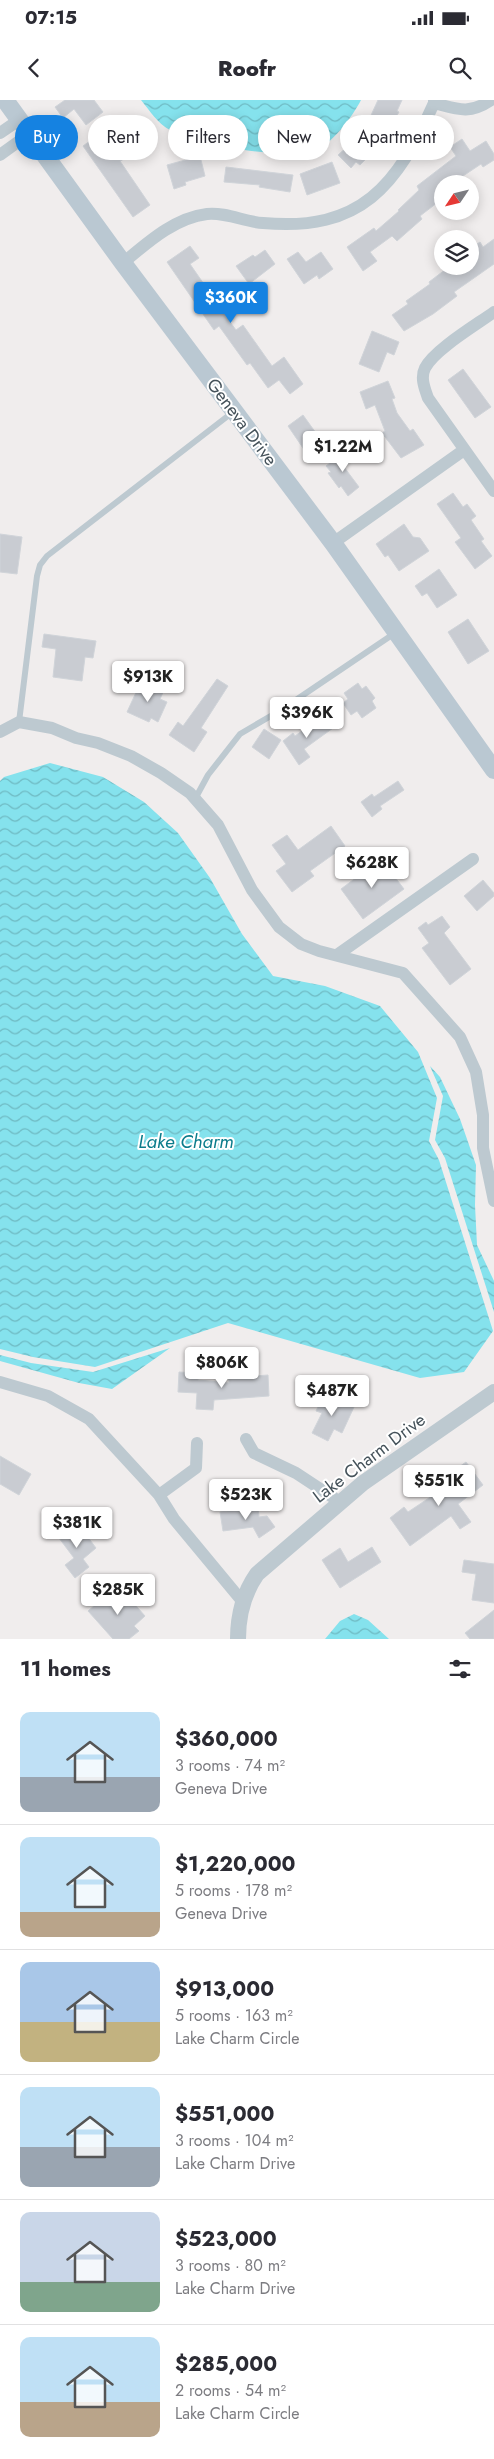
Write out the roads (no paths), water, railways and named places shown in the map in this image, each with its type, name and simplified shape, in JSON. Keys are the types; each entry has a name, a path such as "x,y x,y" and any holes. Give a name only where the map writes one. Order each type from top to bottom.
{"main road":[{"name":"Geneva Drive","path":"4,100 15,116"},
{"name":"Geneva Drive","path":"48,160 122,263 333,543 494,770"}],"street":[{"path":"122,263 155,237 186,219 208,214 231,216 262,223 307,223 338,218 380,192 395,174 416,144 434,102 462,110 479,108 490,100"},
{"path":"0,133 15,122"},
{"path":"0,155 15,144"},
{"path":"494,312 433,356 424,370 423,383 428,398 494,491"},
{"path":"333,543 464,450"},
{"path":"0,732 20,722 52,728 76,738 98,743 132,756 161,773 195,799 218,825 252,890 279,927 301,944 403,973 460,1037 476,1072 483,1115 482,1148 494,1201"},
{"path":"337,955 473,859"},
{"path":"0,1382 48,1396 89,1419 159,1495 174,1518 242,1601"},
{"name":"Lake Charm Drive","path":"238,1639 242,1601 247,1588 257,1574 363,1483 494,1392"},
{"path":"246,1439 254,1453 296,1473 340,1502"},
{"path":"159,1495 196,1468 197,1443"}],"lane":[{"path":"20,722 37,576 40,565 47,556 234,412"},
{"path":"195,799 208,775 240,734 281,710 396,632"}],"water":[{"path":"141,100 361,100 351,115 340,115 340,130 330,141 330,115 258,115 258,151 248,150 248,115 168,115 168,129 158,121 158,115 153,115"},
{"name":"Lake Charm","path":"50,763 103,777 144,802 178,833 210,878 242,934 273,976 325,986 380,1006 418,1052 437,1098 429,1141 439,1160 493,1331 464,1372 420,1378 228,1323 95,1367 33,1357 0,1349 0,781 4,777"},
{"path":"430,1066 440,1077 460,1119 476,1165 477,1245 494,1281 494,1312 445,1158 435,1140 443,1096"},
{"path":"170,1348 112,1389 79,1383 0,1361 0,1355 31,1363 93,1372"},
{"path":"354,1614 368,1620 389,1639 325,1639 340,1621"}]}
